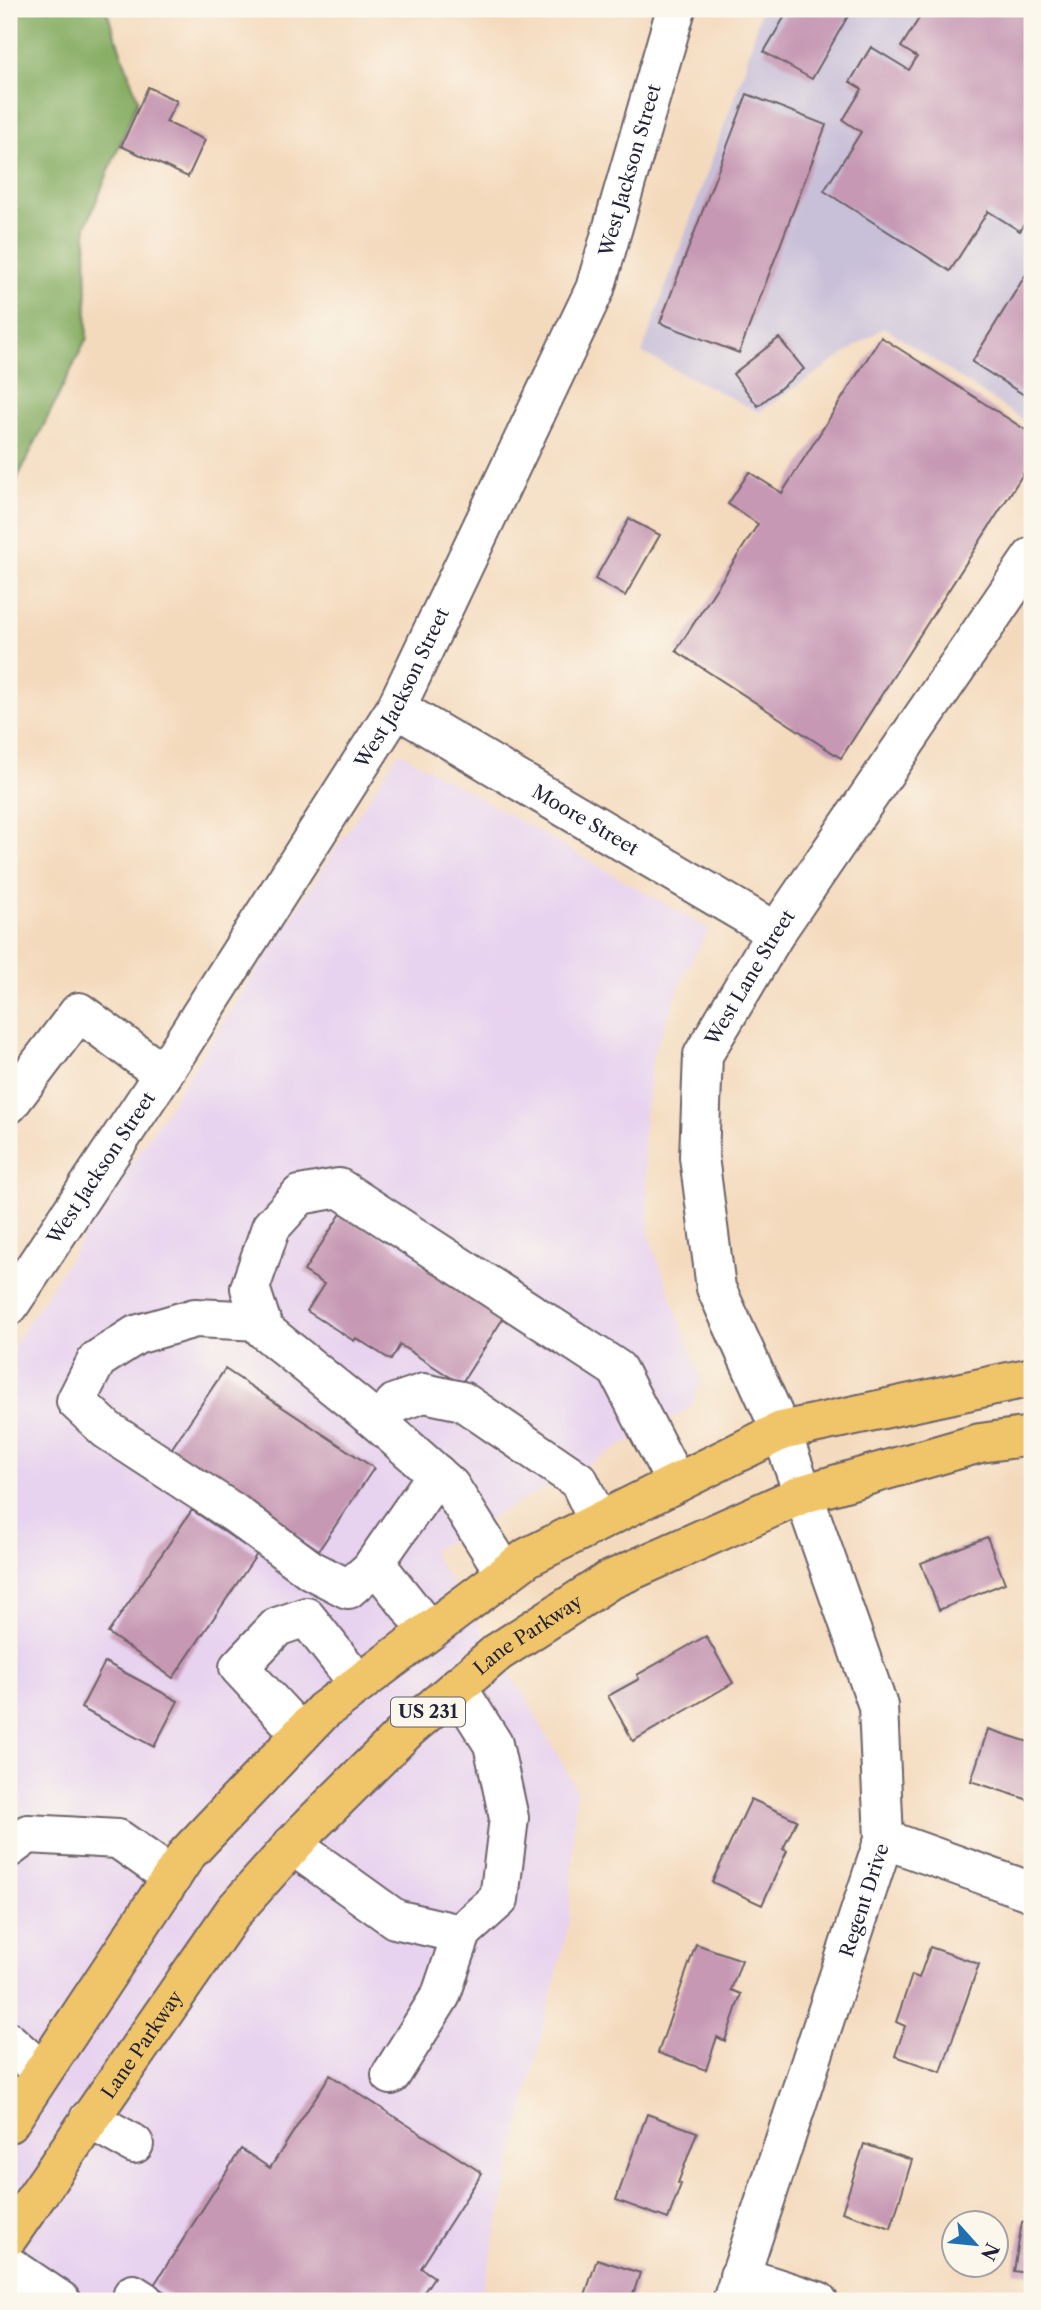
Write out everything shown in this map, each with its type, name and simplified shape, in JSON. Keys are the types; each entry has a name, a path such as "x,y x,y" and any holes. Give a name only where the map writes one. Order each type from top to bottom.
{"highway":[{"path":"9,2123 187,1854 323,1711 505,1573 528,1557 781,1431 1032,1377"},
{"name":"Lane Parkway","path":"9,2236 234,1911 292,1845 408,1729 498,1652 608,1581 803,1494 980,1443 1032,1436"}],"street":[{"name":"West Jackson Street","path":"9,1306 163,1074 396,708 595,289 676,9"},
{"name":"West Lane Street","path":"803,1494 781,1431 716,1288 699,1157 702,1055 776,932 1032,557"},
{"name":"Moore Street","path":"396,708 776,932"},
{"path":"9,1104 79,1012 163,1074"},
{"path":"505,1573 450,1486 379,1423 264,1329 250,1288 271,1227 300,1195 340,1188 617,1369 676,1483"},
{"path":"261,1321 195,1318 136,1335 97,1360 76,1401 107,1430 234,1513 311,1570 348,1589 375,1563 437,1474"},
{"path":"379,1423 395,1403 424,1392 462,1401 579,1481 598,1521"},
{"name":"Regent Drive","path":"736,2289 884,1839 878,1706 803,1494"},
{"path":"375,1563 429,1631"},
{"path":"301,1734 239,1667 276,1627 306,1617 335,1583"},
{"path":"306,1617 359,1684"},
{"path":"391,2075 441,1995 462,1933 499,1899 509,1818 493,1744 457,1687"},
{"path":"9,1848 28,1834 118,1839 172,1877"},
{"path":"884,1839 1032,1892"},
{"path":"292,1845 395,1919 462,1933"},
{"path":"9,2042 42,2072"},
{"path":"89,2119 134,2144"},
{"path":"9,2266 61,2301"},
{"path":"736,2289 818,2301"}],"shaded area":[{"path":"761,9 1032,9 1032,426 884,327 759,412 642,353 744,71"},
{"path":"399,752 709,929 687,969 653,1054 643,1134 650,1238 701,1379 692,1407 431,1551 524,1695 576,1788 569,1923 488,2271 479,2301 9,2301 9,1352"}],"green space":[{"path":"9,9 106,9 138,100 86,226 87,338 9,495"}],"building":[{"path":"789,9 852,9 812,79 764,52"},
{"path":"925,9 1032,9 1032,212 1020,231 988,211 950,271 824,191 861,132 843,120 862,89 850,82 871,47 909,70 917,57 901,47"},
{"path":"148,87 177,101 166,122 205,140 188,177 121,146"},
{"path":"747,94 826,125 739,353 660,323"},
{"path":"1028,271 1032,274 1032,400 972,362"},
{"path":"881,337 1032,434 1032,460 841,758 676,651 758,524 728,504 749,472 782,493"},
{"path":"779,338 804,369 758,406 733,374"},
{"path":"629,519 660,535 625,596 595,579"},
{"path":"342,1212 504,1317 461,1384 400,1345 391,1360 356,1338 354,1341 307,1311 324,1284 304,1271"},
{"path":"225,1369 374,1468 319,1550 170,1451"},
{"path":"192,1510 257,1554 173,1678 108,1633"},
{"path":"987,1537 1005,1583 939,1610 921,1563"},
{"path":"706,1636 733,1683 633,1741 608,1696 639,1679 637,1675"},
{"path":"105,1662 178,1701 154,1747 81,1708"},
{"path":"988,1729 1032,1743 1032,1801 971,1781"},
{"path":"751,1799 797,1820 783,1849 787,1851 762,1905 712,1882"},
{"path":"696,1944 742,1960 731,1990 741,1994 725,2041 717,2037 706,2070 658,2053"},
{"path":"930,1947 979,1964 941,2072 895,2056 905,2026 896,2022 912,1975 919,1978"},
{"path":"330,2075 482,2173 421,2268 434,2277 418,2301 179,2301 154,2285 241,2149 270,2168"},
{"path":"647,2114 697,2132 668,2219 616,2200"},
{"path":"864,2144 912,2160 891,2228 842,2212"},
{"path":"1022,2222 1032,2224 1032,2274 1014,2271"},
{"path":"597,2259 640,2273 631,2301 583,2301"}]}
